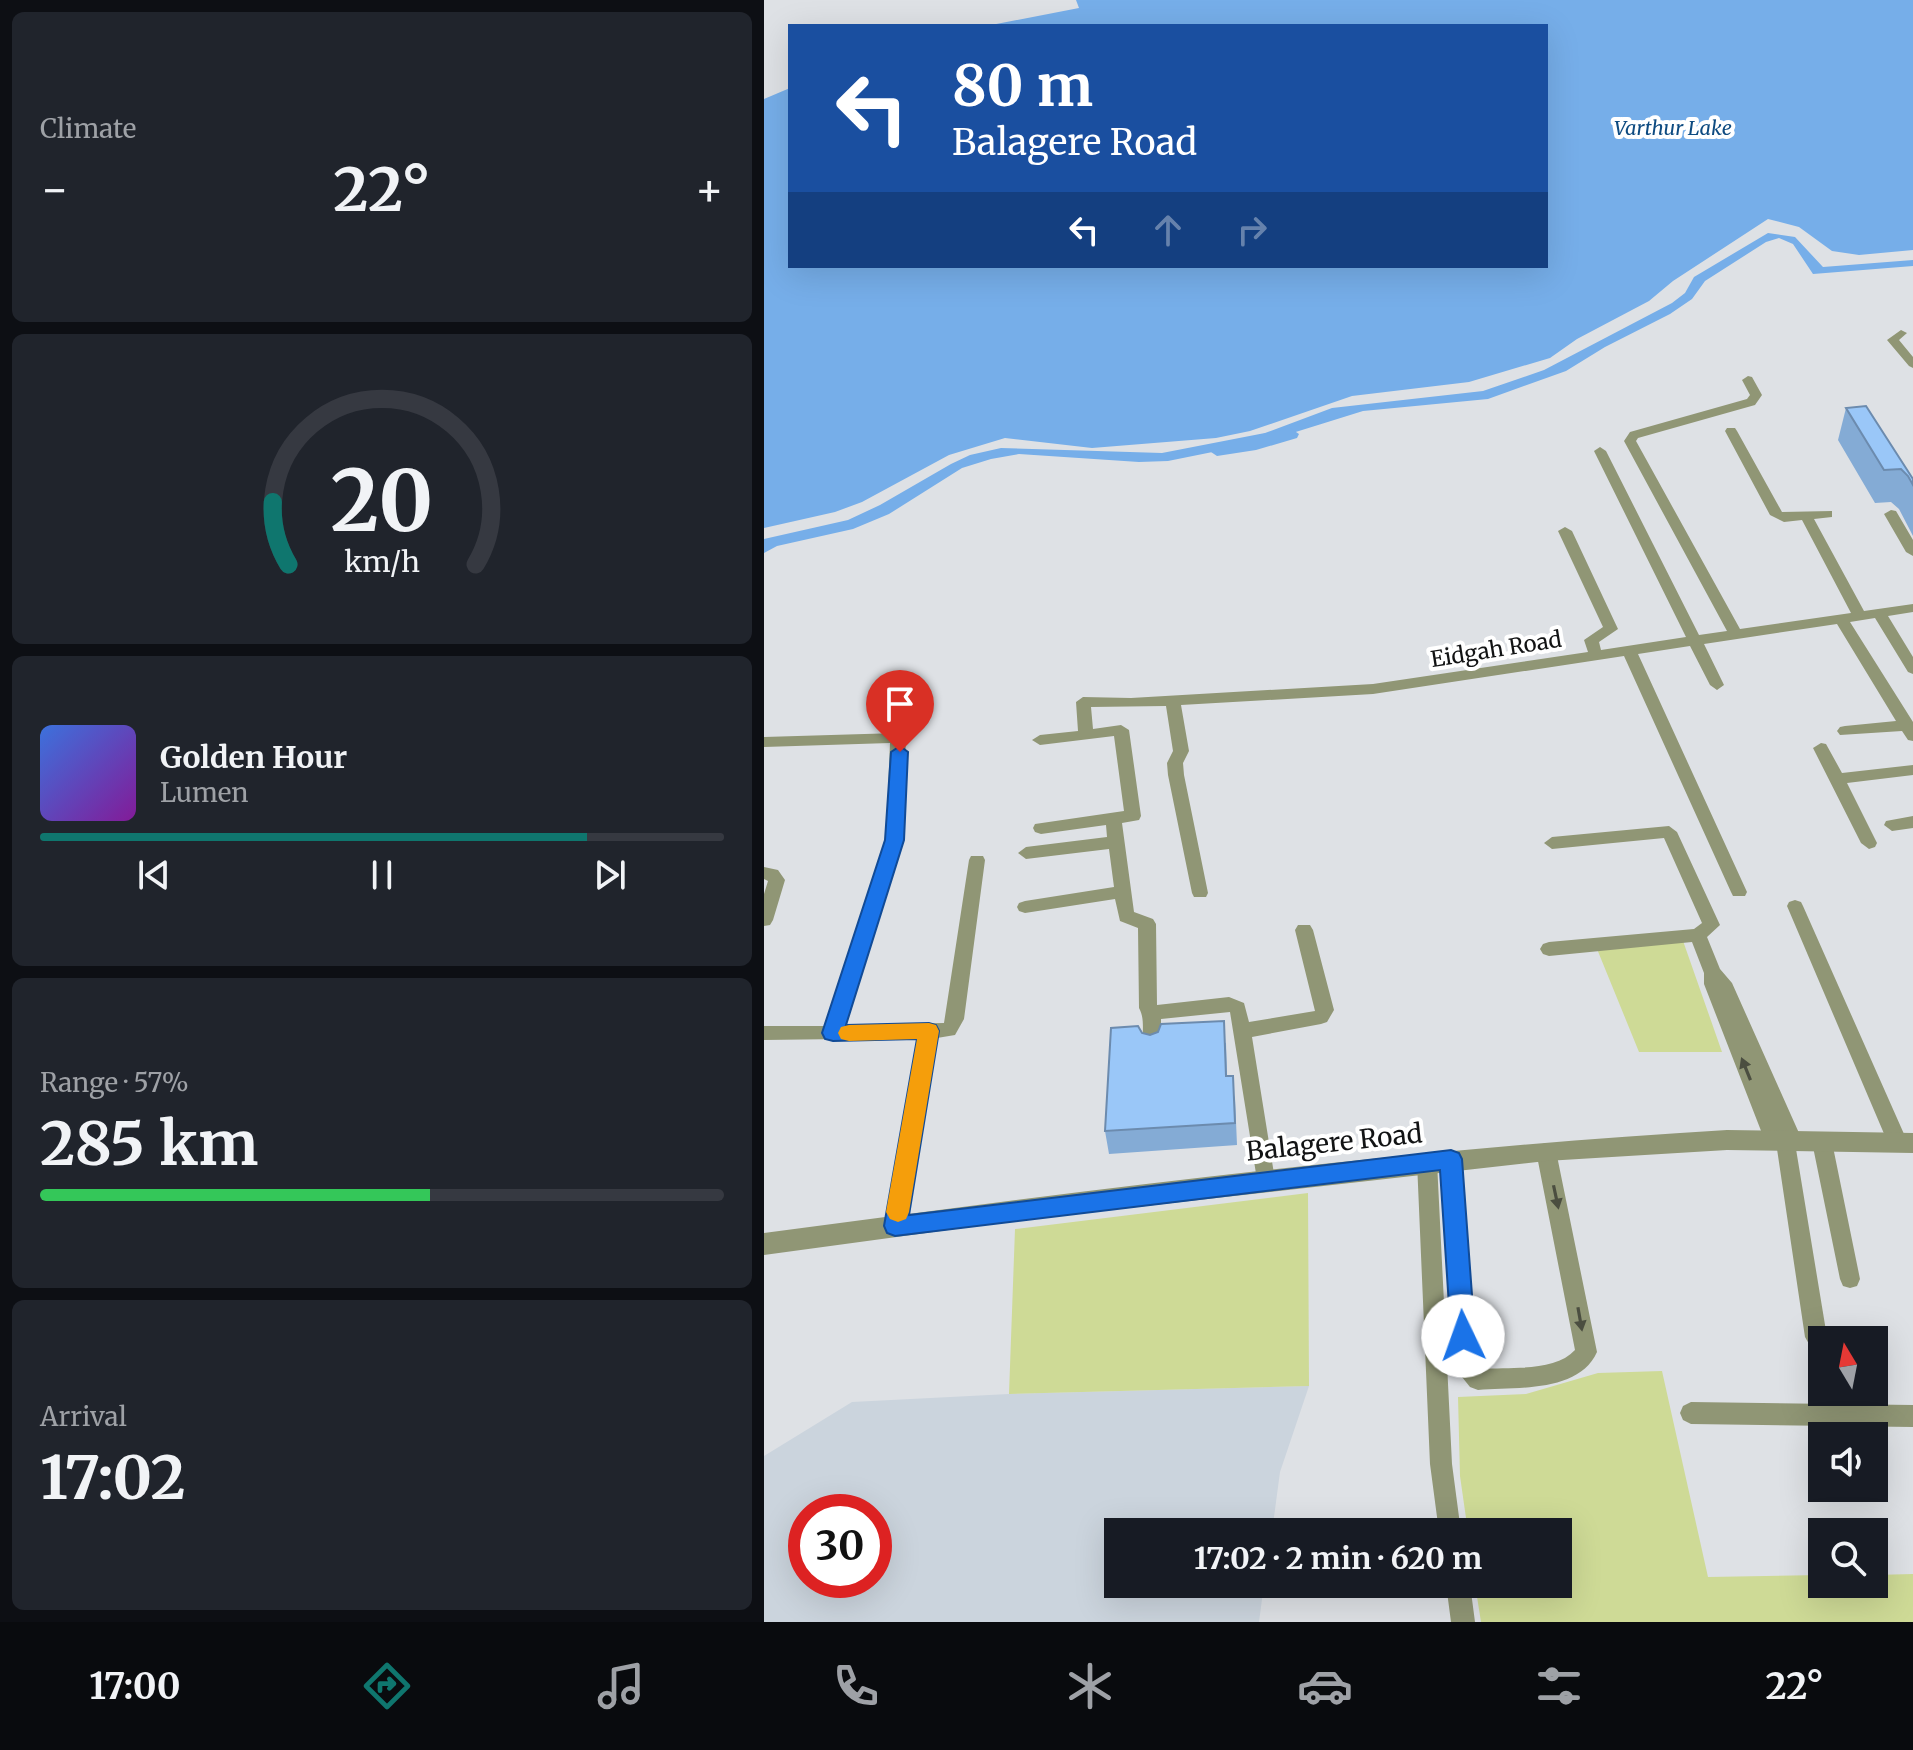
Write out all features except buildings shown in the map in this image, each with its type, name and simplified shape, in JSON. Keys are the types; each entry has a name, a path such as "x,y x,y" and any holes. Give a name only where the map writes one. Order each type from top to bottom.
{"street":[{"path":"1901,333 1893,340 1913,364"},
{"path":"1736,635 1630,441 1634,435 1751,402 1756,395 1748,380"},
{"path":"1731,431 1777,515 1784,518 1827,514"},
{"path":"1600,451 1717,685"},
{"path":"1891,514 1913,552"},
{"path":"1806,516 1860,616"},
{"path":"1565,531 1611,629 1591,640 1596,656"},
{"name":"Eidgah Road","path":"1086,735 1083,702 1173,701 1373,689 1913,608"},
{"path":"1879,613 1913,669"},
{"path":"1841,619 1910,730"},
{"path":"1629,651 1739,892"},
{"path":"1173,701 1181,751 1175,763 1176,775 1200,893"},
{"path":"1040,740 1121,730 1133,816 1041,828"},
{"path":"1845,731 1910,730"},
{"path":"764,742 898,738 894,840 833,1033"},
{"path":"1821,748 1869,843"},
{"path":"1837,779 1913,770"},
{"path":"1113,818 1126,916 1147,924 1152,1048"},
{"path":"1892,825 1913,822"},
{"path":"1549,949 1698,935 1711,925 1669,832 1552,843"},
{"path":"1026,853 1116,842"},
{"path":"764,1033 929,1031 953,1027 977,860"},
{"path":"764,873 772,874 777,880 764,920"},
{"path":"1025,907 1122,892"},
{"path":"1795,906 1906,1143"},
{"path":"1242,1031 1321,1017 1325,1010 1304,930"},
{"path":"1698,935 1713,973 1723,983 1784,1141 1814,1326"},
{"path":"1152,1013 1229,1004 1238,1008 1265,1180"},
{"path":"895,1226 929,1031"},
{"name":"Balagere Road","path":"764,1244 1439,1160 1727,1140 1906,1143"},
{"path":"1822,1142 1850,1279"},
{"path":"1439,1160 1465,1367 1478,1380 1566,1369 1583,1361 1586,1352 1546,1151"},
{"path":"1439,1160 1441,1464 1448,1518"},
{"path":"1691,1413 1913,1416"},
{"path":"1460,1598 1463,1622"}],"shaded area":[{"path":"1309,1386 1280,1472 1274,1518 1104,1518 1104,1598 1262,1598 1259,1622 764,1622 764,1456 852,1402 1009,1394"}],"green space":[{"path":"1682,938 1722,1052 1639,1052 1597,949"},
{"path":"1308,1193 1309,1386 1009,1394 1015,1229"},
{"path":"1662,1371 1708,1577 1808,1575 1808,1598 1888,1598 1888,1575 1913,1574 1913,1622 1481,1622 1477,1598 1572,1598 1572,1518 1466,1518 1460,1476 1458,1397 1526,1394 1598,1373"}],"water":[{"name":"Varthur Lake","path":"1076,0 1913,0 1913,250 1859,255 1832,251 1799,227 1768,219 1673,281 1649,301 1577,339 1550,358 1469,382 1352,396 1250,431 1216,438 1092,448 1005,438 949,455 862,502 835,512 764,528 764,99 788,89 788,268 1548,268 1548,24 996,24 1079,8"},
{"path":"1768,233 1795,237 1823,267 1913,260 1913,266 1813,274 1793,244 1779,238 1766,242 1705,281 1692,299 1670,314 1566,371 1488,399 1363,411 1267,441 1168,461 1019,454 991,459 962,468 889,514 853,529 777,546 764,553 764,539 848,520 970,455 1001,448 1162,453 1265,433 1332,408 1483,391 1544,370 1672,303 1685,293 1694,277"}],"waterway":[{"path":"1217,450 1256,444 1290,434"}],"slow traffic":[{"path":"849,1033 929,1031 898,1212"}],"route":[{"path":"900,752 894,840 833,1033 929,1031 895,1226 1451,1159 1463,1336"}]}
